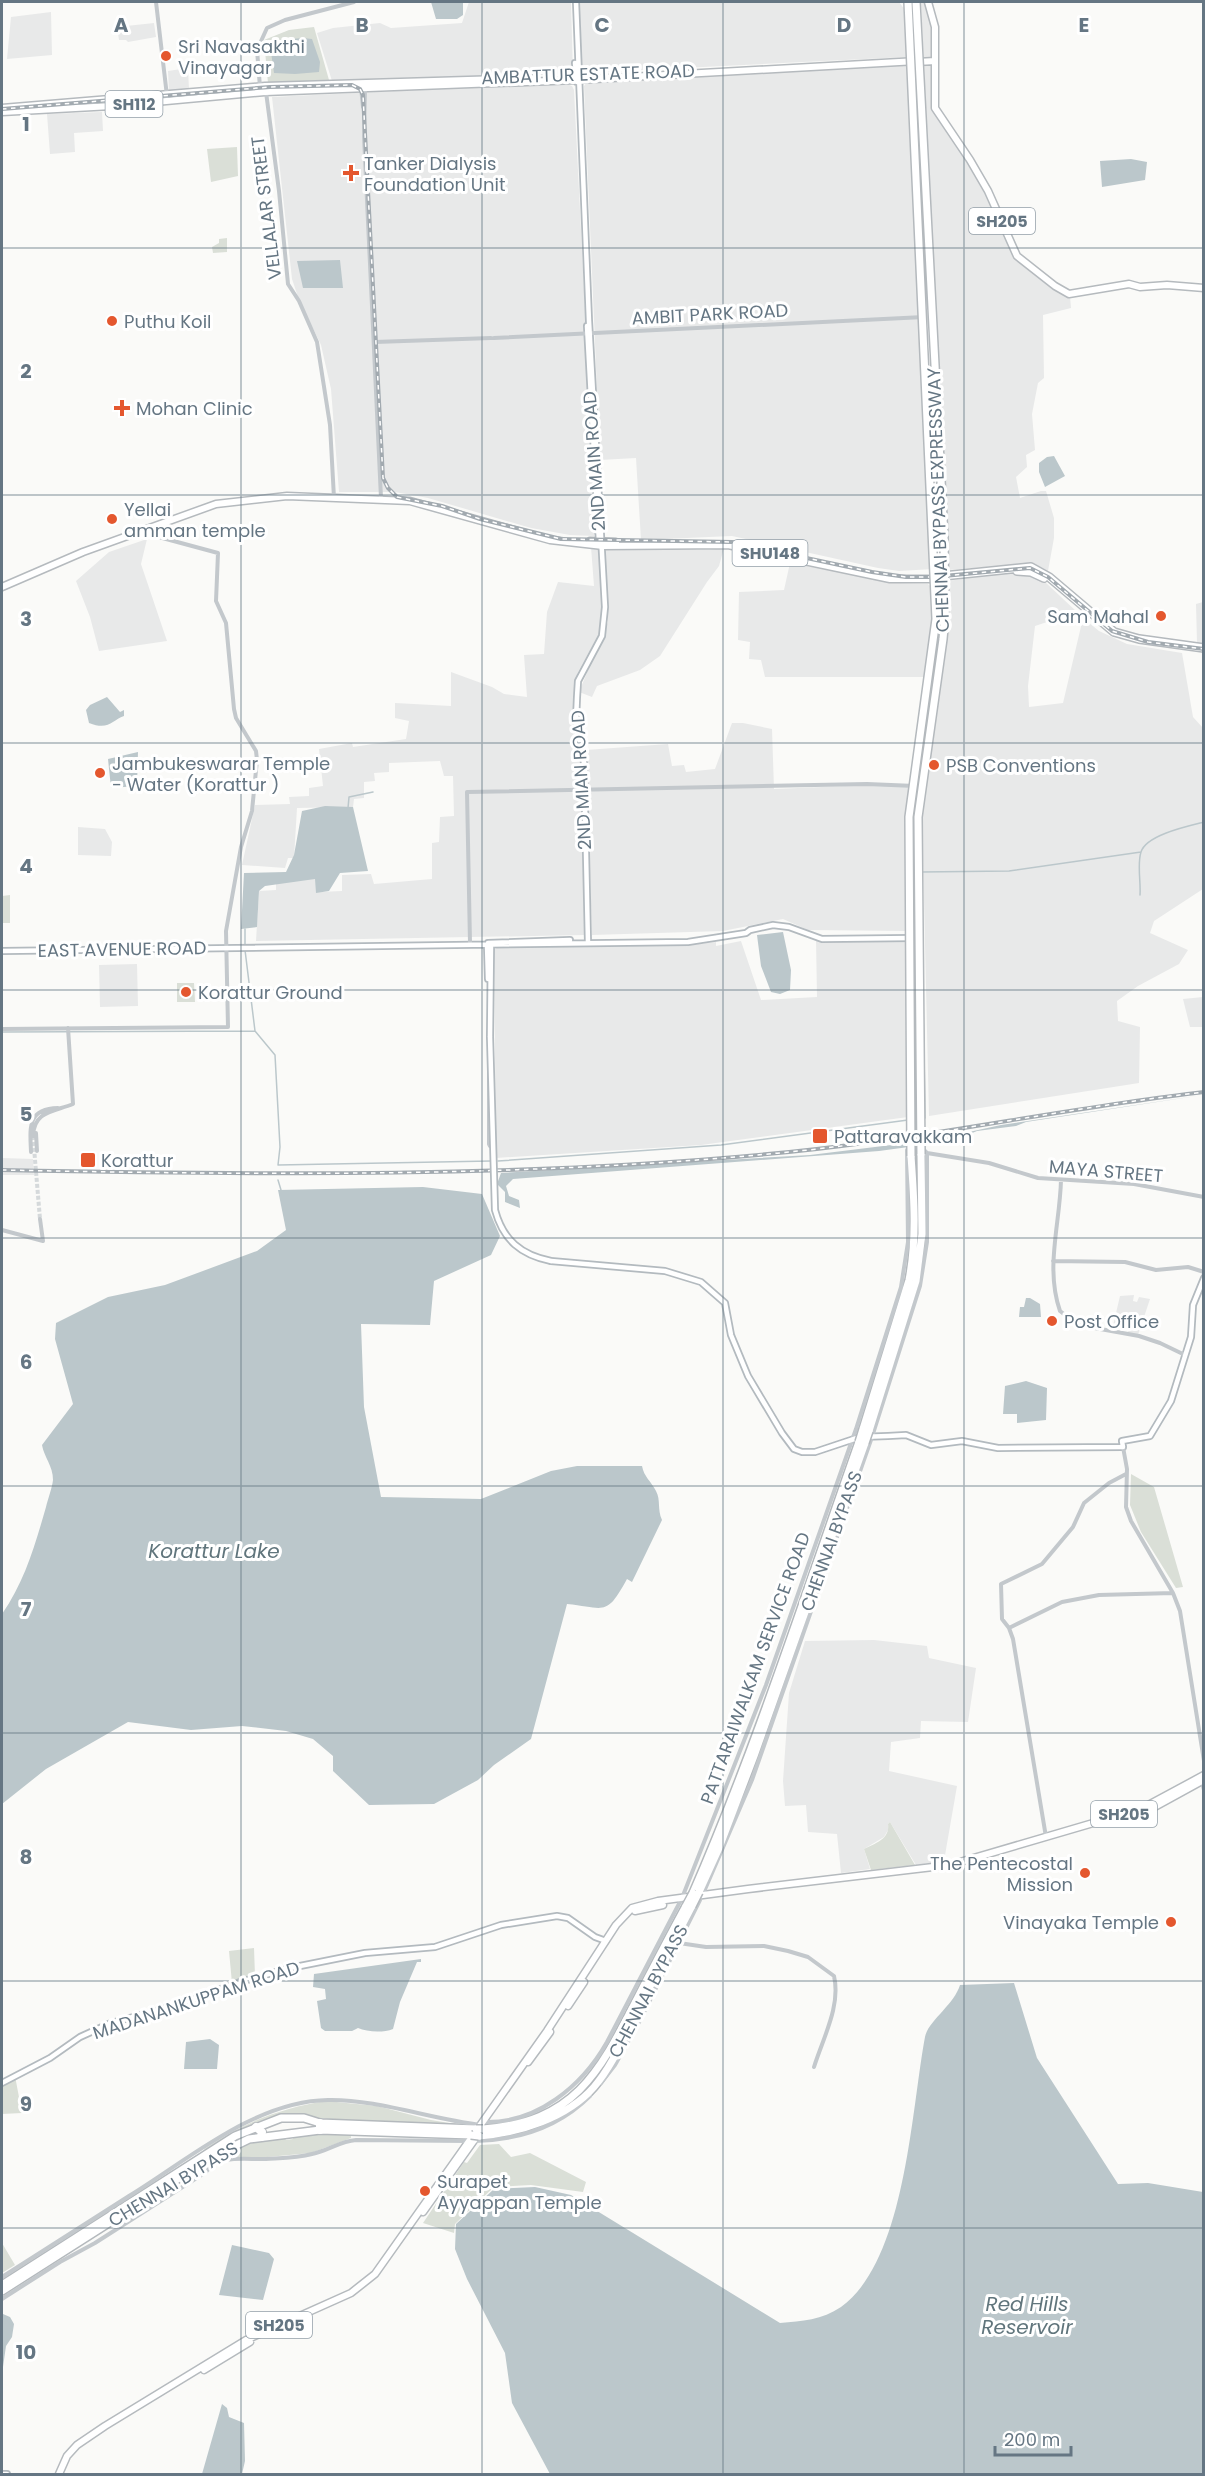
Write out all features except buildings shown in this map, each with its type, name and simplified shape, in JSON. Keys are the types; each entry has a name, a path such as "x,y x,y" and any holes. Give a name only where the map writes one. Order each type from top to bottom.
{"highway":[{"name":"CHENNAI BYPASS EXPRESSWAY","path":"913,4 936,619 909,816 911,1106 916,1155"},
{"name":"CHENNAI BYPASS EXPRESSWAY","path":"913,4 944,537 945,617 918,817 920,1106 916,1155"},
{"name":"SHU148","path":"940,577 1031,567 1050,577 1114,632 1139,639 1203,650"},
{"path":"916,952 916,1155"},
{"name":"CHENNAI BYPASS","path":"2,2291 212,2157 237,2144 261,2136 320,2127 448,2131 522,2126 565,2102 587,2084 609,2052 689,1906 698,1895 856,1443 868,1432 912,1281 917,1184 916,1155"},
{"name":"CHENNAI BYPASS","path":"2,2285 235,2136 288,2117 304,2118 320,2127"},
{"path":"256,2127 262,2132 261,2136"}],"main road":[{"name":"2ND MAIN ROAD","path":"574,2 601,545"},
{"name":"SH205","path":"928,2 935,27 935,108 988,191 1012,248 1024,262 1069,294 1129,284 1203,288"},
{"path":"913,4 941,633 913,826 916,952"},
{"name":"AMBATTUR ESTATE ROAD","path":"263,89 578,80 935,61"},
{"name":"SH112","path":"2,112 263,89"},
{"name":"SH112","path":"2,108 167,98"},
{"name":"SHU148","path":"2,586 83,552 228,502 287,496 382,496 456,511 536,533 601,545 699,544 729,541 890,579 940,577"},
{"name":"2ND MIAN ROAD","path":"588,942 585,790 582,751 576,721 579,681 585,665 596,650 602,636 605,606 601,545"},
{"path":"333,945 704,941 777,925 819,938 916,936"},
{"path":"333,945 489,944"},
{"path":"489,944 495,1210 504,1234 518,1248 535,1257 551,1261 665,1271 701,1282 725,1303 731,1335 748,1376 794,1449 802,1452 815,1452 856,1443 868,1432 906,1436 931,1445 962,1441 998,1448 1123,1447 1122,1441 1151,1435 1171,1401 1192,1332 1193,1305 1203,1278"},
{"name":"EAST AVENUE ROAD","path":"2,950 333,945"},
{"path":"916,952 921,955 922,1104 910,1104 909,955 916,952"},
{"path":"698,1895 951,1868 1141,1814 1203,1778"},
{"path":"483,2123 545,2040 616,1924 632,1908 680,1901 698,1895 781,1887"},
{"name":"MADANANKUPPAM ROAD","path":"2,2083 50,2058 80,2037 111,2024 290,1968 365,1953 435,1947 501,1924 557,1916 568,1918 607,1942"},
{"name":"SH205","path":"60,2475 67,2456 82,2441 246,2340 357,2289 375,2274 391,2254 483,2123"},
{"path":"2,2474 7,2475"}],"street":[{"path":"156,2 167,98"},
{"name":"VELLALAR STREET","path":"335,497 330,426 317,342 309,320 288,284 279,191 258,50 267,28 285,20 354,2"},
{"path":"903,2 913,4"},
{"path":"363,86 382,496"},
{"name":"AMBIT PARK ROAD","path":"375,342 928,317"},
{"path":"2,1029 228,1027 226,932 241,847 252,811 256,751 236,718 234,710 226,623 216,601 218,553 155,536 148,528"},
{"path":"470,943 467,792 867,784 917,786"},
{"path":"490,1024 493,1146 489,1144 490,1024"},
{"path":"34,1151 38,1122 73,1104 68,1029"},
{"path":"33,1136 34,1125 39,1117 62,1109"},
{"path":"2,2299 95,2243 206,2172 211,2164 221,2160 241,2161 312,2155 346,2141 356,2140 471,2141 521,2136 545,2127 579,2107 615,2065 679,1943 698,1895 752,1780 868,1432 920,1286 927,1242 916,1155"},
{"name":"MAYA STREET","path":"916,1155 989,1163 1038,1178 1134,1184 1203,1197"},
{"name":"PATTARAIWALKAM SERVICE ROAD","path":"2,2277 226,2132 270,2112 316,2101 333,2100 378,2105 431,2118 483,2123 522,2116 541,2109 578,2083 607,2042 680,1901 766,1685 856,1443 901,1287 908,1242 916,1155"},
{"path":"1061,1180 1061,1207 1053,1261 1059,1311 1071,1321 1087,1327 1139,1336 1185,1355"},
{"path":"2,1230 43,1241 40,1219"},
{"path":"1053,1261 1125,1262 1156,1270 1188,1268 1203,1272"},
{"path":"1123,1447 1126,1507 1133,1527 1173,1593 1180,1611 1203,1761"},
{"path":"1045,1840 1012,1639 1002,1619 1001,1584 1042,1564 1073,1527 1084,1503 1109,1483 1126,1474"},
{"path":"1008,1628 1062,1602 1100,1594 1173,1593"},
{"path":"1203,1778 1203,1790"},
{"path":"679,1943 706,1947 764,1946 808,1957 834,1976 837,1992 814,2067"}],"shaded area":[{"path":"469,2 571,2 573,74 332,81 317,33 333,28 380,23 391,28 462,23"},
{"path":"577,2 899,2 905,10 907,57 581,73"},
{"path":"921,2 928,2 933,31 932,96 934,110 986,191 1015,256 1070,296 1071,308 1043,315 1044,378 1038,383 1032,414 1035,450 1026,455 1027,467 1016,477 1020,498 1046,491 1054,518 1054,538 1048,571 1038,566 1025,564 948,570"},
{"path":"51,12 52,55 7,59 11,17"},
{"path":"154,23 156,37 128,42 119,40 117,27"},
{"path":"314,27 329,80 268,83 264,40 289,30"},
{"path":"907,65 933,569 899,571 878,568 732,536 641,540 636,458 600,460 584,86 587,82"},
{"path":"188,68 189,90 169,92 168,71"},
{"path":"564,83 572,86 574,90 596,531 594,536 570,535 531,528 428,498 395,492 339,492 331,389 321,345 292,279 272,97"},
{"path":"102,112 103,131 74,133 75,152 50,154 47,114"},
{"path":"237,147 238,176 211,182 207,149"},
{"path":"1001,214 1032,215 1033,226 1007,230"},
{"path":"227,238 227,252 213,253 212,247 219,243 219,239"},
{"path":"147,539 141,564 167,641 99,651 90,617 76,581 109,552"},
{"path":"591,547 598,548 602,553 604,605 600,632 578,672 574,687 575,724 583,786 584,935 256,941 259,891 276,890 276,879 320,878 320,892 342,891 342,875 371,874 374,884 432,879 432,843 439,842 440,817 454,816 453,776 444,776 440,761 389,763 389,772 374,773 375,781 364,782 364,798 354,799 353,807 297,808 294,858 288,858 285,868 242,865 255,805 290,804 289,797 309,796 309,788 323,786 319,749 352,743 353,747 406,739 409,721 395,718 395,703 451,706 451,672 492,687 504,694 527,697 524,655 544,654 547,612 558,582 594,586"},
{"path":"608,547 709,550 724,548 719,566 660,656 640,670 597,686 592,697 579,692 608,622 605,549"},
{"path":"790,563 900,583 928,584 931,587 931,642 926,677 765,677 761,660 749,659 750,642 738,640 739,592 784,590"},
{"path":"1023,573 1043,580 1077,612 1035,626 1028,686 1029,707 1063,703 1083,618 1099,631 1127,644 1182,653 1193,717 1203,728 1203,889 1154,921 1150,933 1188,950 1179,964 1138,986 1117,1001 1118,1021 1140,1027 1139,1083 929,1116 922,815 926,775 945,658 948,581 996,574"},
{"path":"1204,602 1203,644 1197,643 1196,604"},
{"path":"732,723 772,729 774,789 870,785 909,787 908,931 808,930 783,919 723,931 592,935 586,750 668,744 672,766 684,765 686,772 715,769"},
{"path":"78,827 105,829 112,842 111,856 78,855"},
{"path":"10,895 10,923 2,923 2,896"},
{"path":"816,939 908,942 908,1117 701,1145 496,1158 494,950 498,947 690,945 716,942 716,946 741,941 761,1000 817,997"},
{"path":"137,964 138,1006 100,1007 99,965"},
{"name":"Korattur Ground","path":"177,983 194,983 195,1002 177,1002"},
{"path":"1203,997 1203,1027 1190,1027 1183,999"},
{"path":"2,1158 33,1159 34,1175 2,1175"},
{"path":"1134,1295 1133,1301 1137,1302 1139,1297 1150,1299 1138,1335 1128,1333 1130,1316 1119,1315 1117,1330 1112,1330 1120,1296"},
{"path":"1131,1474 1154,1487 1183,1587 1176,1588 1141,1532 1130,1505"},
{"path":"874,1640 927,1646 929,1658 976,1668 968,1722 921,1721 920,1738 891,1742 889,1771 957,1786 944,1861 916,1865 890,1822 884,1837 864,1849 870,1869 841,1873 837,1834 808,1832 806,1805 785,1806 783,1781 789,1693 805,1641"},
{"path":"890,1822 915,1865 871,1870 864,1849 884,1837"},
{"path":"254,1948 255,1976 232,1983 229,1951"},
{"path":"15,2076 22,2113 2,2114 2,2086"},
{"path":"326,2101 377,2106 431,2120 473,2127 368,2123 292,2115 206,2152 204,2149 262,2118"},
{"path":"351,2133 351,2138 311,2153 245,2159 221,2156 252,2143 268,2140 293,2139 294,2136"},
{"path":"499,2144 511,2157 530,2153 586,2182 583,2192 531,2185 494,2187 455,2224 454,2233 423,2223 464,2162 467,2163 480,2145"},
{"path":"2,2243 15,2265 2,2273"}],"water":[{"path":"431,2 463,2 463,15 457,19 436,19"},
{"path":"312,39 320,62 319,72 274,73 271,52 280,40"},
{"path":"1131,159 1147,162 1145,180 1102,187 1100,161"},
{"path":"340,260 343,288 303,288 297,261"},
{"path":"1054,456 1065,476 1045,487 1039,472 1039,463 1047,457"},
{"path":"107,697 120,712 124,710 124,716 101,726 89,723 86,710 90,705"},
{"path":"138,752 137,786 111,788 108,759"},
{"path":"325,806 353,807 368,871 340,873 329,891 316,893 315,879 265,886 259,891 257,927 241,929 244,873 286,872 294,855 302,811"},
{"path":"783,932 791,970 790,990 780,994 771,992 761,966 757,935"},
{"path":"1203,1095 1026,1122 1016,1126 977,1131 953,1141 879,1151 513,1179 506,1186 509,1196 519,1200 520,1208 505,1202 505,1192 497,1184 501,1173 810,1155 932,1140 1001,1125"},
{"name":"Korattur Lake","path":"423,1187 482,1194 500,1236 491,1255 434,1281 430,1325 361,1324 364,1407 381,1497 481,1499 551,1471 577,1466 642,1466 658,1498 662,1520 632,1582 627,1579 614,1600 604,1607 567,1604 531,1739 494,1765 478,1780 434,1804 369,1805 333,1771 333,1756 313,1739 286,1731 242,1726 191,1730 128,1722 46,1769 2,1804 2,1614 17,1589 28,1562 52,1486 52,1470 42,1445 73,1404 55,1339 56,1323 108,1297 165,1285 257,1251 286,1230 278,1190"},
{"path":"1026,1298 1040,1304 1041,1317 1019,1317 1020,1307 1024,1307"},
{"path":"1026,1381 1047,1388 1046,1420 1017,1423 1017,1414 1003,1414 1005,1386"},
{"path":"421,1959 421,1962 417,1962 400,2002 393,2029 380,2031 358,2028 352,2031 325,2031 321,2028 317,2001 326,1999 325,1989 313,1987 314,1974"},
{"name":"Red Hills Reservoir","path":"1014,1983 1037,2058 1118,2184 1148,2183 1203,2192 1203,2474 550,2474 512,2403 505,2353 467,2279 455,2249 456,2224 494,2189 535,2187 571,2195 780,2323 827,2315 841,2307 863,2285 880,2255 902,2182 927,2031 960,1985"},
{"path":"210,2039 219,2045 217,2069 184,2069 186,2042"},
{"path":"232,2245 269,2253 274,2259 263,2300 219,2295"},
{"path":"3,2314 10,2317 14,2324 12,2337 6,2346 2,2374"},
{"path":"222,2404 227,2408 229,2417 244,2423 245,2461 242,2474 202,2474"}],"waterway":[{"path":"348,808 349,797 373,792"},
{"path":"1140,895 1139,862 1144,846 1168,832 1204,822"},
{"path":"921,872 1009,871 1141,852"},
{"path":"245,929 245,945"},
{"path":"245,950 255,1031 275,1055 280,1147 278,1165 491,1161"},
{"path":"923,1011 924,1048"},
{"path":"2,1032 255,1031"},
{"path":"922,1118 925,1118 924,1052"},
{"path":"498,1161 721,1145 908,1120"},
{"path":"278,1180 281,1190"}],"tunnel":[{"path":"33,1136 40,1219"}],"railway":[{"path":"2,109 270,87 352,85 360,89 363,95 383,478 388,488 397,497 442,506 480,519 561,539 732,542 872,572 906,577 933,577 1030,568 1048,577 1112,631 1148,642 1204,649"},
{"path":"2,1170 396,1173 691,1160 841,1146 1204,1092"}],"place":[{"name":"Sri Navasakthi Vinayagar","path":"166,56"},
{"name":"Tanker Dialysis Foundation Unit","path":"351,173"},
{"name":"Puthu Koil","path":"112,321"},
{"name":"Mohan Clinic","path":"122,408"},
{"name":"Yellai amman temple","path":"112,519"},
{"name":"Sam Mahal","path":"1161,616"},
{"name":"PSB Conventions","path":"934,765"},
{"name":"Jambukeswarar Temple - Water (Korattur )","path":"100,773"},
{"name":"Korattur Ground","path":"186,992"},
{"name":"Pattaravakkam","path":"820,1136"},
{"name":"Korattur","path":"88,1160"},
{"name":"Post Office","path":"1052,1321"},
{"name":"The Pentecostal Mission","path":"1085,1873"},
{"name":"Vinayaka Temple","path":"1171,1922"},
{"name":"Surapet Ayyappan Temple","path":"425,2191"}]}
